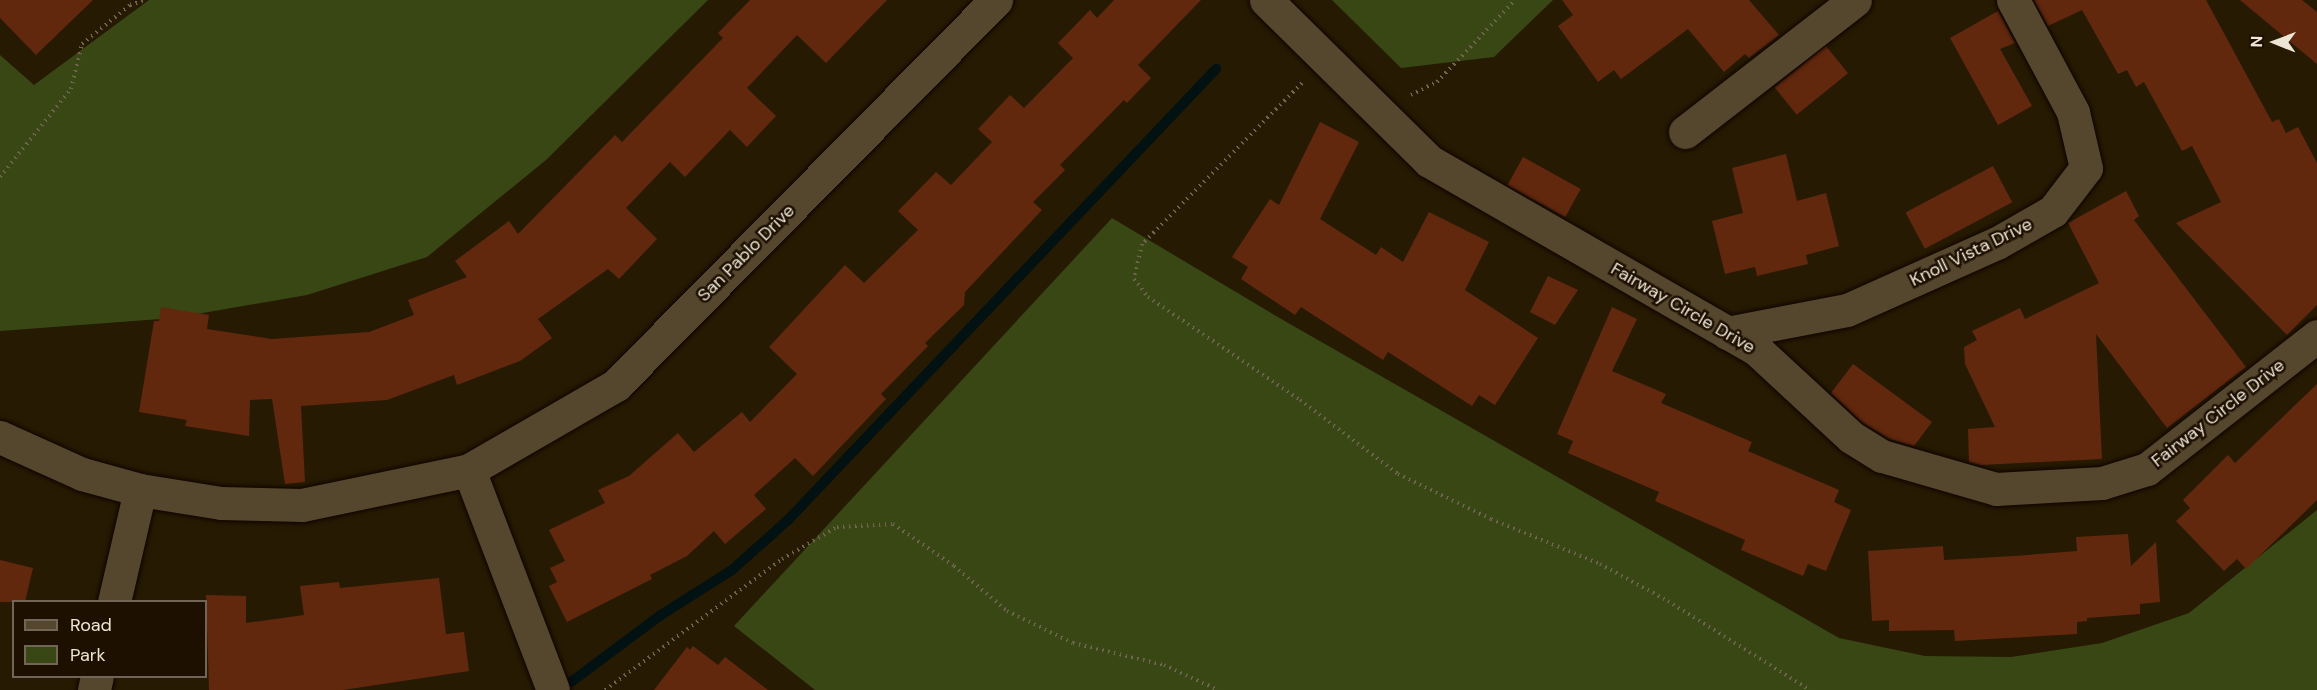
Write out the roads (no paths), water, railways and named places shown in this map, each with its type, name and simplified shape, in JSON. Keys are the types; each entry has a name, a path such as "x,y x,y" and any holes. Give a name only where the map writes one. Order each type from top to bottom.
{"street":[{"name":"San Pablo Drive","path":"0,437 82,474 140,490 221,503 302,505 469,470 616,385 996,0"},
{"name":"Fairway Circle Drive","path":"1266,0 1429,161 1756,349 1851,437 1882,456 1996,489 2102,483 2147,469 2317,336"},
{"path":"1685,132 1855,0"},
{"name":"Knoll Vista Drive","path":"1727,333 1847,310 1997,243 2053,211 2086,168 2073,112 2013,0"},
{"path":"469,470 553,690"},
{"path":"114,600 140,490"}],"waterway":[{"path":"571,682 661,615 732,570 788,520 1216,69"}]}
